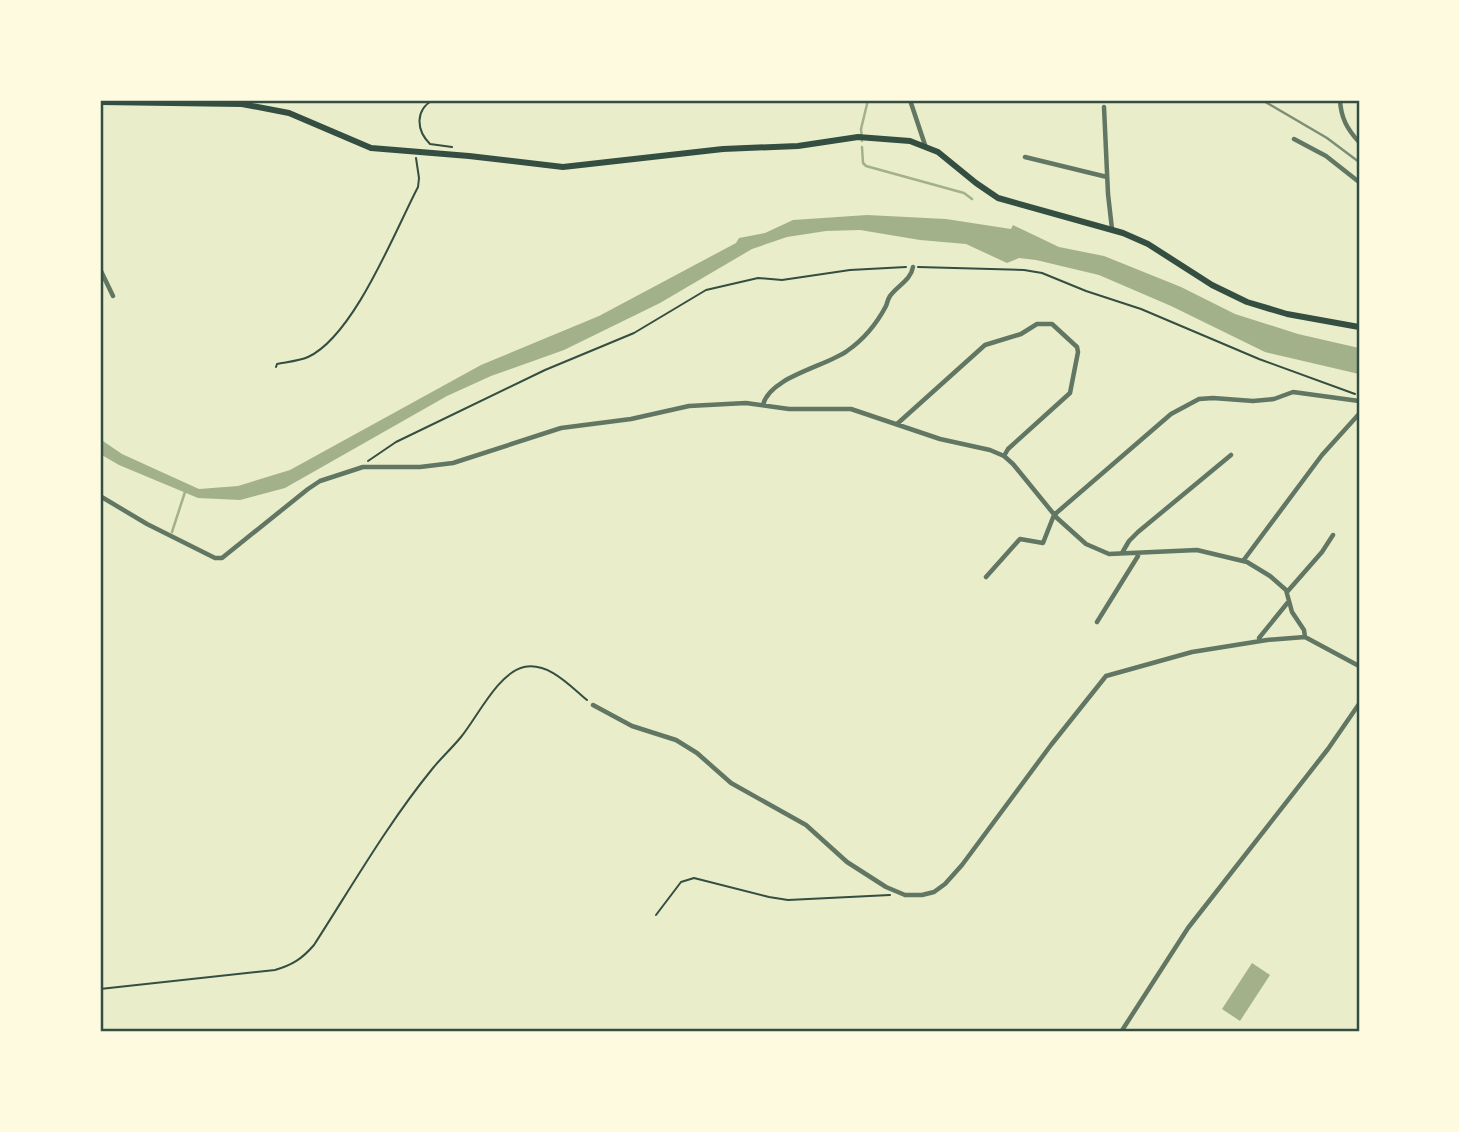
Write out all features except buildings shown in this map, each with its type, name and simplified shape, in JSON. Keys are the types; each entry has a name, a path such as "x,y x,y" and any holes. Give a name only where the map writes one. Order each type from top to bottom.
{"main road":[{"path":"100,102 235,103 265,107 297,116 364,146 577,167 706,150 798,146 861,137 895,138 925,145 939,152 998,198 1112,229 1148,244 1212,285 1247,302 1287,314 1359,327"}],"street":[{"path":"911,100 925,145"},
{"path":"1340,100 1340,113 1345,125 1359,142"},
{"path":"1104,107 1112,229"},
{"path":"1294,139 1326,156 1359,182"},
{"path":"1025,157 1107,177"},
{"path":"763,405 763,400 775,388 796,375 844,354 857,344 873,326 889,297 911,274 913,267"},
{"path":"100,269 113,296"},
{"path":"897,424 985,345 1021,334 1037,324 1052,324 1079,352 1070,393 1008,449 1004,456"},
{"path":"986,577 1020,538 1043,543 1054,515 1171,414 1205,398 1253,401 1276,398 1293,392 1358,401"},
{"path":"100,496 170,536 215,558 222,558 307,489 320,481 363,467 420,467 453,463 561,428 631,419 689,406 729,403 789,409 850,409 940,439 990,450 1004,456 1054,515 1086,544 1109,554 1197,550 1243,561 1270,576 1287,592 1292,612 1305,637"},
{"path":"1243,561 1322,455 1359,414"},
{"path":"1121,554 1138,531 1231,455"},
{"path":"1287,592 1322,552 1333,535"},
{"path":"1097,622 1138,553"},
{"path":"1259,641 1289,601"},
{"path":"593,705 632,726 676,740 697,753 731,783 806,825 847,862 897,893 925,895 945,884 971,854 1051,745 1106,676 1192,652 1305,637 1359,666"},
{"path":"1121,1032 1188,928 1328,749 1359,704"}],"path":[{"path":"433,100 422,108 419,116 420,131 430,144 454,147"},
{"path":"276,367 277,364 308,357 329,340 348,319 418,187 415,153"},
{"path":"363,467 378,452 396,442 545,370 634,333 706,290 758,278 782,280 839,271 913,267 1024,270 1042,273 1141,309 1259,359 1353,393 1358,401"},
{"path":"100,989 275,970 292,965 314,945 401,811 432,769 462,736 508,673 530,666 545,669 557,675 593,705"},
{"path":"656,915 681,882 694,878 788,900 886,897 897,893"}],"shaded area":[{"path":"867,215 946,219 1011,229 1013,225 1059,247 1104,256 1181,287 1235,314 1298,334 1359,348 1359,374 1265,352 1171,306 1099,275 1036,260 1019,258 1007,263 966,244 860,230 826,231 787,237 752,249 660,303 564,350 491,376 447,396 285,488 240,500 198,498 119,465 100,454 100,439 122,454 199,489 238,486 290,470 481,365 599,316 736,243 739,238 765,233 793,220"},
{"path":"1252,963 1270,975 1240,1021 1222,1009"}],"waterway":[{"path":"862,141 861,129 868,100"},
{"path":"862,147 863,163 866,166 964,193 972,199"},
{"path":"172,532 185,492"}],"railway":[{"path":"1262,100 1327,138 1359,162"}]}
